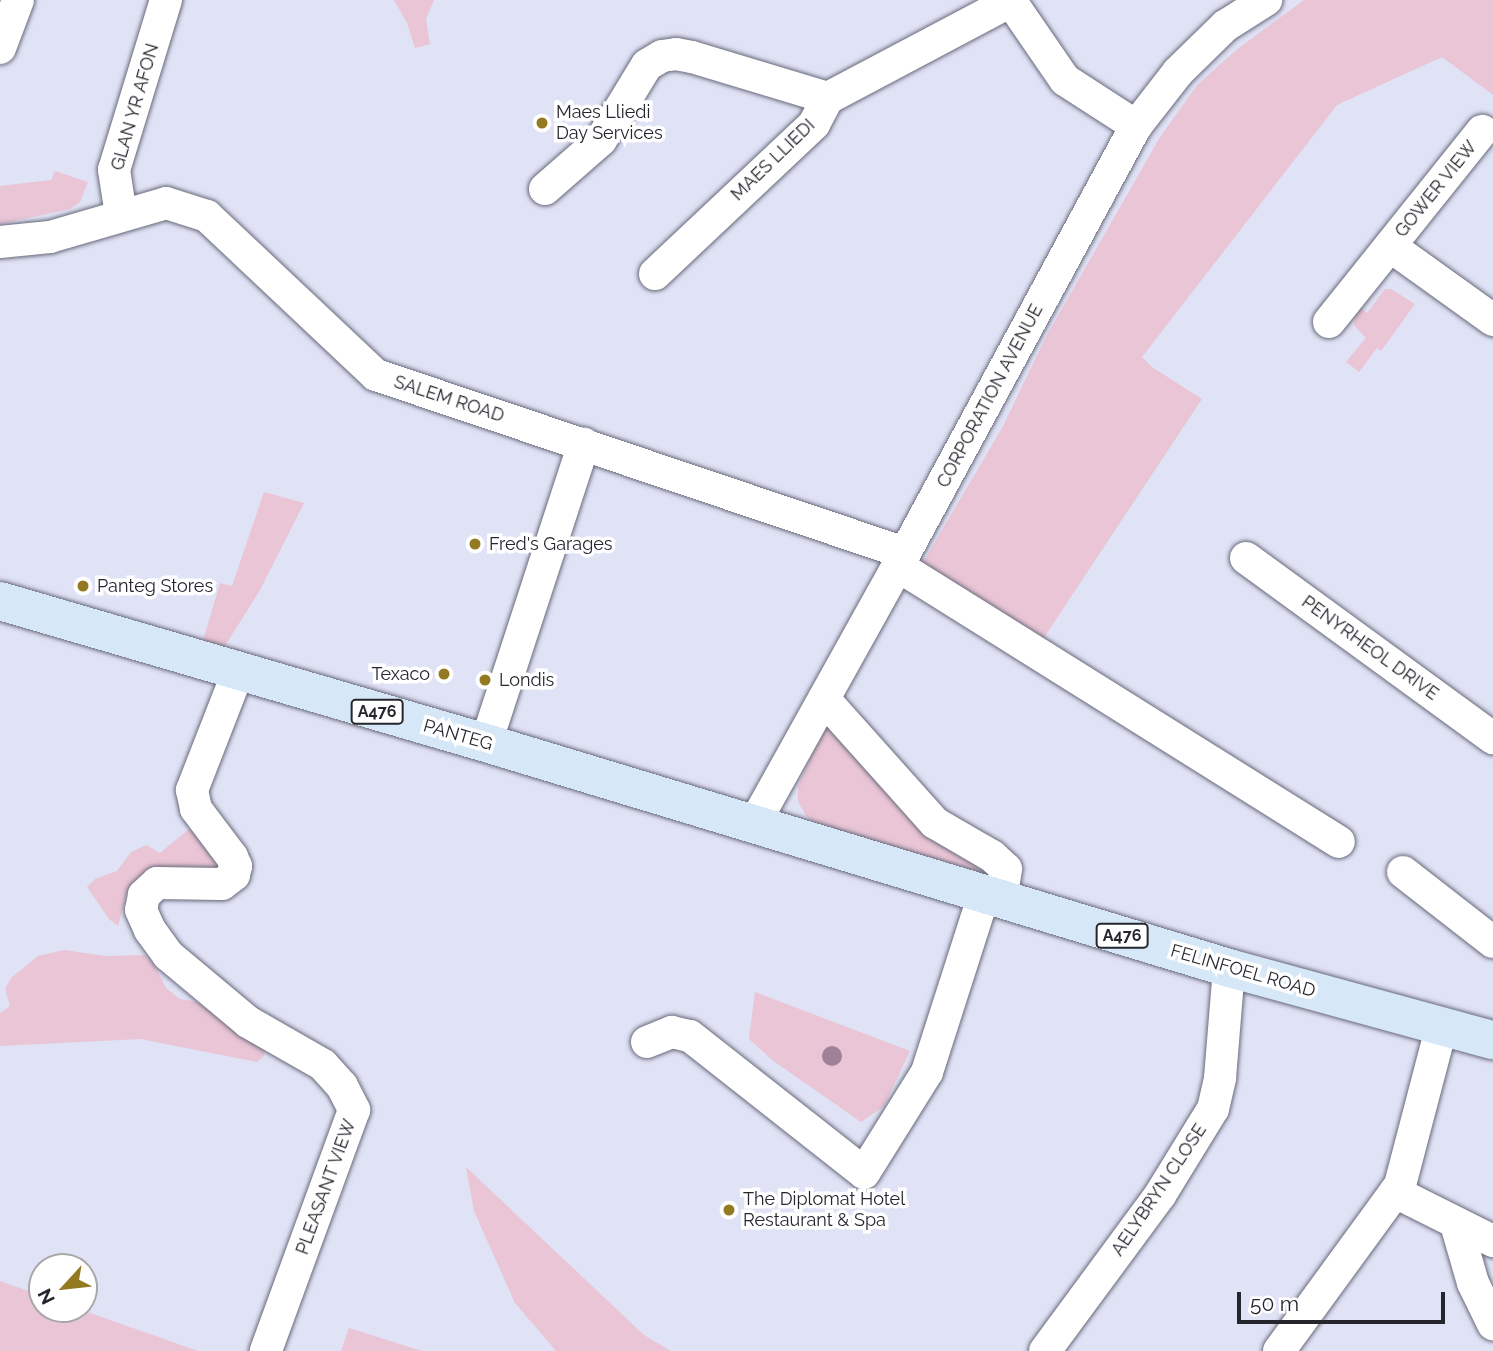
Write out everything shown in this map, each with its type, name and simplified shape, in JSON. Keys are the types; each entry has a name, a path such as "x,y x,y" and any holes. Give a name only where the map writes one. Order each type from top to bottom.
{"main road":[{"name":"PANTEG","path":"0,601 486,743 753,826"},
{"name":"FELINFOEL ROAD","path":"753,826 1229,968 1493,1040"}],"street":[{"path":"0,48 18,0"},
{"name":"GLAN YR AFON","path":"121,215 114,170 166,0"},
{"name":"CORPORATION AVENUE","path":"753,826 1136,126 1178,72 1225,26 1266,0"},
{"path":"545,188 601,140 647,65 662,56 676,54 692,57 828,98 1011,1 1065,80 1136,126"},
{"name":"MAES LLIEDI","path":"655,274 814,124 828,98"},
{"name":"GOWER VIEW","path":"1329,322 1482,131"},
{"name":"SALEM ROAD","path":"0,242 50,237 166,203 208,216 376,375 584,444 901,559 1339,842"},
{"name":"GOWER VIEW","path":"1390,246 1493,320"},
{"path":"486,743 584,444"},
{"name":"PENYRHEOL DRIVE","path":"1246,558 1493,738"},
{"name":"PLEASANT VIEW","path":"238,672 192,790 196,809 232,857 236,866 234,875 222,884 157,883 144,895 141,910 150,930 169,955 248,1022 323,1065 342,1086 354,1110 266,1351"},
{"path":"646,1042 671,1032 690,1036 863,1173 927,1072 992,897 1006,869 992,856 935,823 824,699"},
{"path":"1403,872 1493,942"},
{"name":"AELYBRYN CLOSE","path":"1045,1351 1160,1195 1213,1109 1220,1078 1229,968"},
{"path":"1279,1351 1400,1185 1442,1025"},
{"path":"1395,1192 1493,1241"},
{"path":"1456,1224 1473,1283 1493,1324"}],"shaded area":[{"path":"394,0 434,0 426,19 430,44 415,48 407,23"},
{"path":"1304,0 1493,0 1493,95 1442,57 1337,105 1142,357 1152,367 1202,399 1043,639 921,566 1003,426 1047,335 1160,137 1198,84 1240,47"},
{"path":"55,171 88,182 80,202 70,209 0,224 0,186 51,180"},
{"path":"1385,289 1391,289 1415,304 1381,351 1377,348 1359,372 1346,362 1366,338 1354,325 1355,318 1361,308 1367,313"},
{"path":"264,492 304,503 260,590 223,649 202,644 220,583 232,586"},
{"path":"830,713 913,810 986,876 817,827 806,816 798,801 798,786"},
{"path":"188,830 195,832 213,855 215,868 135,882 127,892 118,926 109,919 87,887 95,879 117,871 131,852 146,845 160,853"},
{"path":"64,950 105,956 145,955 154,964 166,988 180,999 197,1002 265,1049 264,1056 257,1062 140,1039 0,1046 0,1013 10,1006 5,989 11,978 38,956"},
{"path":"755,992 910,1051 884,1106 861,1122 772,1060 749,1039"},
{"path":"466,1167 644,1335 671,1351 556,1351 515,1303 474,1211"},
{"path":"0,1281 28,1291 28,1323 98,1323 98,1316 198,1351 0,1351"},
{"path":"349,1328 422,1351 341,1351"}],"place":[{"name":"Maes Lliedi Day Services","path":"542,123"},
{"name":"Fred's Garages","path":"475,544"},
{"name":"Panteg Stores","path":"83,586"},
{"name":"Texaco","path":"444,674"},
{"name":"Londis","path":"485,680"},
{"name":"The Diplomat Hotel Restaurant & Spa","path":"729,1210"}]}
